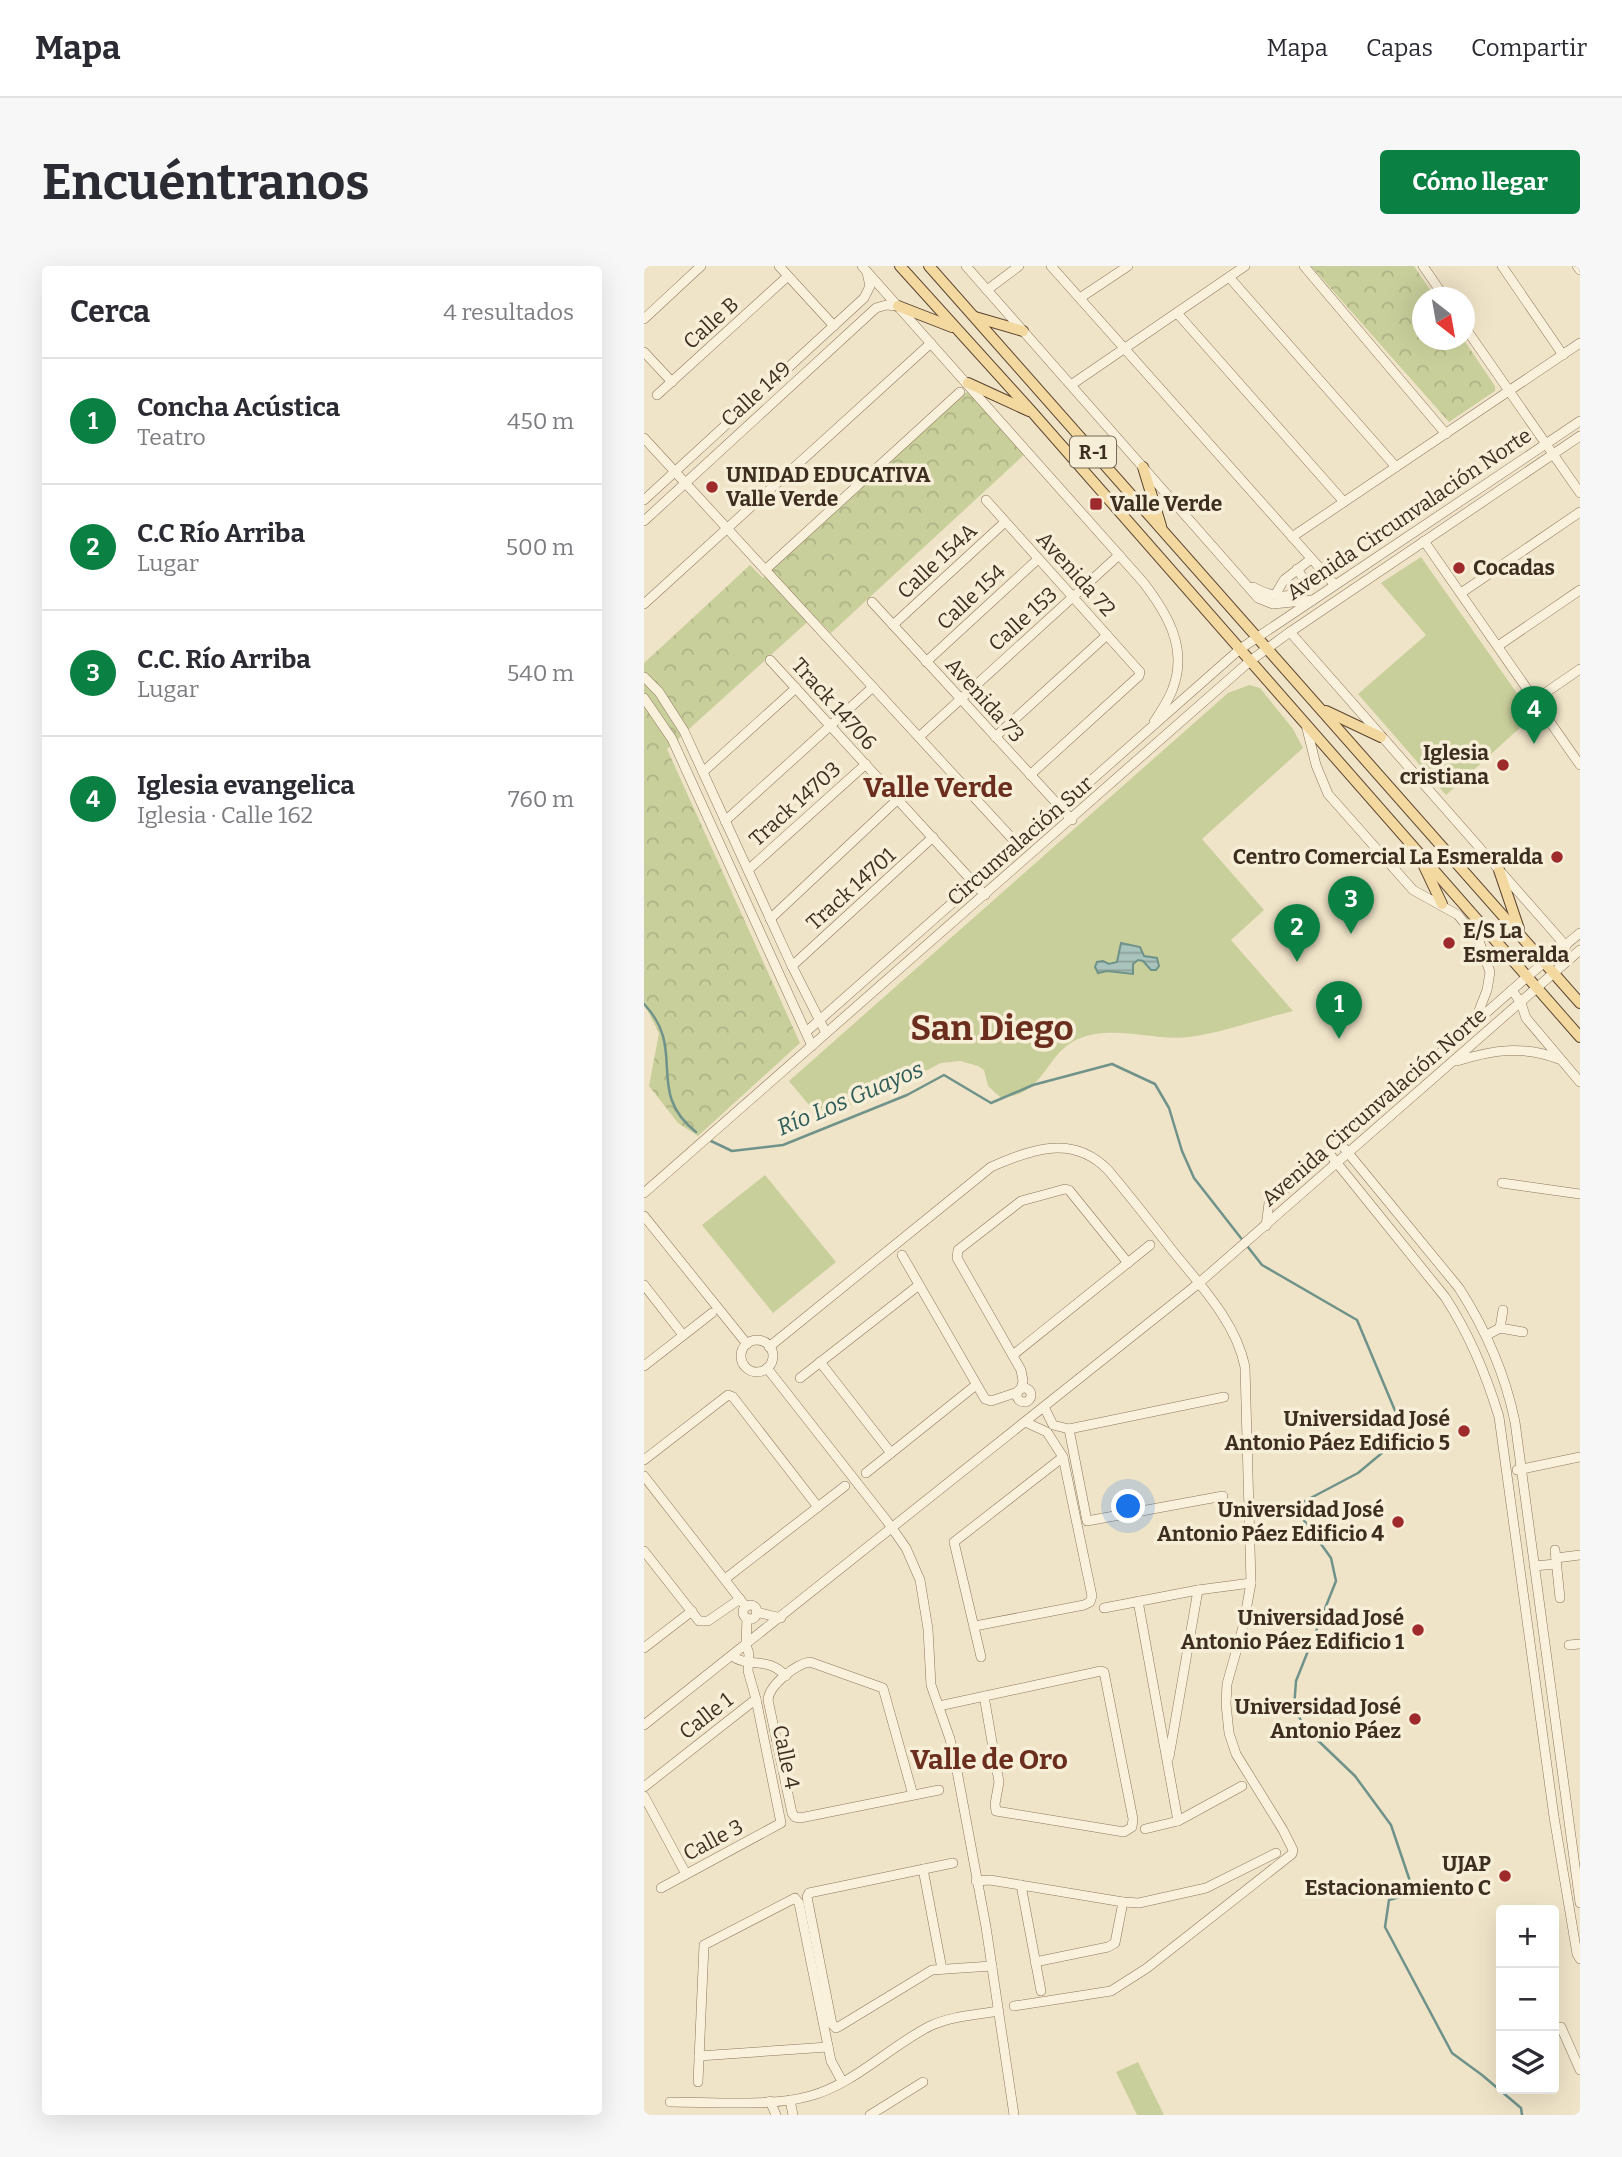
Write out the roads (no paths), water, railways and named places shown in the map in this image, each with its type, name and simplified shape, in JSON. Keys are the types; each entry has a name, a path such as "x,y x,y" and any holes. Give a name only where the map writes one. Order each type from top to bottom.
{"main road":[{"name":"R-1","path":"900,266 1033,413 1580,1037"},
{"name":"R-1","path":"929,266 1580,1003"},
{"path":"898,306 957,330"},
{"path":"975,317 1023,331"},
{"path":"964,387 1033,413"},
{"path":"1143,467 1163,531"},
{"path":"1321,709 1381,737"},
{"path":"1419,853 1442,904"},
{"path":"1499,870 1521,935"}],"street":[{"path":"644,319 701,266"},
{"path":"779,266 834,326"},
{"path":"966,266 1258,598 1273,604 1312,600"},
{"path":"987,290 1019,266"},
{"path":"1051,266 1335,585"},
{"path":"1080,298 1128,266"},
{"path":"1071,385 1245,266"},
{"path":"1304,266 1446,434"},
{"path":"1423,266 1437,287"},
{"path":"1502,266 1563,355"},
{"path":"864,268 931,342 964,387 1119,555 1164,610 1177,646 1178,670 1172,691 1150,730"},
{"name":"Calle 149","path":"644,500 868,293 870,286 864,268"},
{"name":"Calle B","path":"657,396 788,276"},
{"path":"1229,277 1396,467"},
{"name":"Calle 149","path":"644,521 876,308 898,306"},
{"path":"1177,313 1344,502"},
{"path":"1475,341 1580,493"},
{"path":"644,604 931,342"},
{"path":"1292,537 1580,343"},
{"path":"644,352 672,382"},
{"path":"765,570 964,387"},
{"name":"Avenida Circunvalación Norte","path":"1240,649 1580,421"},
{"name":"Avenida Circunvalación Norte","path":"1250,661 1580,436"},
{"path":"644,438 1018,845"},
{"name":"Avenida 72","path":"986,500 1140,672 1139,676 1030,775"},
{"path":"1461,593 1580,512"},
{"name":"Calle 154A","path":"893,625 1005,522"},
{"path":"1424,541 1580,764"},
{"name":"Calle 153","path":"919,737 1119,555"},
{"name":"Calle 154","path":"926,662 1038,559"},
{"path":"1275,595 1284,580 1311,559"},
{"path":"1245,583 1275,595 1294,594 1305,580 1297,569"},
{"path":"1302,587 1312,600"},
{"path":"1498,646 1580,590"},
{"name":"Avenida 73","path":"872,602 1072,820"},
{"path":"1290,632 1566,946"},
{"path":"995,737 1107,635"},
{"name":"Circunvalación Sur","path":"806,1032 1240,649"},
{"name":"Track 14706","path":"770,660 985,895"},
{"name":"Circunvalación Sur","path":"644,1193 1250,661"},
{"path":"1535,701 1580,669"},
{"path":"644,677 659,692 680,723 792,966 826,1033"},
{"path":"725,821 873,687"},
{"path":"703,772 796,688"},
{"path":"644,698 672,739 812,1046"},
{"path":"1306,723 1311,750 1328,794 1413,890 1442,904 1458,915 1471,929 1490,972 1487,990 1474,1023"},
{"name":"Track 14703","path":"748,870 866,764"},
{"path":"770,919 898,799"},
{"name":"Track 14701","path":"792,966 933,838"},
{"name":"Avenida Circunvalación Norte","path":"1266,1226 1269,1203 1580,933"},
{"name":"Avenida Circunvalación Norte","path":"1266,1226 1580,950"},
{"path":"1512,990 1521,1003 1526,1018 1580,1082"},
{"path":"1451,1063 1502,1049 1545,1053 1559,1059"},
{"path":"1340,1143 1459,1288 1487,1335 1501,1371 1510,1400 1521,1469 1580,1903"},
{"path":"769,1347 991,1167 1007,1160 1068,1147 1098,1159 1199,1283 1234,1333 1242,1351 1245,1367 1251,1583 1243,1627 1227,1684 1226,1704 1229,1733 1236,1754 1283,1830 1293,1850 1292,1854 1147,1968 1111,1991 1014,2006"},
{"path":"1328,1152 1445,1297 1460,1320 1488,1379 1499,1417 1554,1817 1580,1959"},
{"path":"1502,1183 1580,1194"},
{"path":"975,1626 1090,1602 1092,1596 1063,1457 1041,1410 1018,1397 1023,1374 957,1258 958,1250 1021,1201 1065,1189 1069,1190 1128,1263"},
{"path":"644,1216 747,1344"},
{"path":"644,1725 893,1529 1266,1226"},
{"path":"1013,1355 1150,1245"},
{"path":"902,1255 985,1399 990,1401 1020,1391"},
{"path":"644,1285 683,1335"},
{"path":"800,1378 919,1285"},
{"path":"1500,1328 1503,1310"},
{"path":"644,1366 712,1313"},
{"path":"1487,1335 1500,1328 1523,1332"},
{"path":"762,1341 769,1347 772,1360 767,1368 753,1372 744,1366 741,1357 747,1344 762,1341"},
{"path":"820,1362 891,1453"},
{"path":"767,1368 893,1529 906,1548 920,1580 928,1629 929,1670 957,1771 992,1966 1014,2115"},
{"path":"866,1473 976,1385"},
{"path":"644,1460 728,1395 733,1397 818,1507"},
{"path":"1025,1422 1050,1429 1069,1429 1224,1397"},
{"path":"1069,1429 1087,1521 1223,1496"},
{"path":"981,1657 954,1542 1063,1457"},
{"path":"1507,1473 1580,1457"},
{"path":"644,1476 743,1603 752,1606 756,1612 781,1618"},
{"path":"725,1580 845,1486"},
{"path":"644,1551 699,1621 708,1621 743,1603"},
{"path":"1534,1566 1556,1557 1580,1555"},
{"path":"1556,1557 1560,1598"},
{"path":"1104,1608 1251,1583"},
{"path":"1168,1765 1198,1590"},
{"path":"1138,1601 1178,1821"},
{"name":"Calle 4","path":"743,1603 743,1614 747,1618 748,1671 781,1823"},
{"path":"644,1648 692,1611"},
{"path":"747,1618 753,1618 756,1612"},
{"path":"1528,1629 1542,1627"},
{"path":"1569,1645 1580,1644"},
{"path":"732,1656 741,1662 774,1665 786,1676"},
{"path":"914,1795 883,1688 805,1662 771,1690 768,1700 792,1814 795,1817 914,1795 939,1790"},
{"path":"939,1706 984,1696 1104,1672 1133,1819 1132,1827 1124,1832 996,1811 999,1782 984,1696"},
{"name":"Calle 1","path":"644,1787 756,1699"},
{"path":"1145,1829 1178,1821 1242,1786"},
{"path":"644,1796 686,1874"},
{"name":"Calle 3","path":"662,1888 781,1823"},
{"path":"976,1881 990,1880 1139,1903 1206,1888 1276,1853"},
{"path":"953,1863 808,1893 832,2024 836,2028 840,2026 932,1970 992,1966"},
{"path":"923,1869 942,1969"},
{"path":"1021,1885 1041,1991"},
{"path":"698,2081 704,1945 795,1898 799,1903 831,2061 842,2081"},
{"path":"1035,1962 1108,1947 1115,1943 1123,1902"},
{"path":"670,2102 770,2101 810,2096 842,2081 929,2027 958,2017 998,2011"},
{"path":"1561,2027 1580,2070"},
{"path":"699,2056 828,2047"},
{"path":"870,2115 923,2082"},
{"path":"790,2100 793,2115"},
{"path":"770,2101 776,2115"},
{"path":"891,2102 892,2115"}],"water":[{"path":"1121,943 1140,947 1144,956 1157,958 1159,966 1156,970 1151,970 1143,961 1138,960 1133,964 1133,974 1107,971 1098,973 1095,967 1097,962 1117,962"}],"waterway":[{"path":"644,1004 657,1021 663,1038 672,1101 681,1117 696,1132"},
{"name":"Río Los Guayos","path":"711,1141 732,1151 783,1145 907,1095 944,1075 991,1103 1033,1085 1112,1064 1155,1084 1169,1108 1182,1151 1194,1178 1262,1265 1357,1320 1396,1413 1393,1438 1382,1453 1358,1473 1305,1501 1303,1519 1331,1558 1336,1581 1296,1681 1294,1708 1306,1729 1355,1776 1391,1825 1414,1893 1389,1900 1385,1927 1452,2053 1521,2108 1522,2115"}],"place":[{"name":"UNIDAD EDUCATIVA Valle Verde","path":"712,487"},
{"name":"Valle Verde","path":"1096,504"},
{"name":"Cocadas","path":"1459,568"},
{"name":"Iglesia evangelica","path":"1534,744"},
{"name":"Iglesia cristiana","path":"1503,765"},
{"name":"Centro Comercial La Esmeralda","path":"1557,857"},
{"name":"C.C. Río Arriba","path":"1351,934"},
{"name":"E/S La Esmeralda","path":"1449,943"},
{"name":"C.C Río Arriba","path":"1297,962"},
{"name":"Concha Acústica","path":"1339,1039"},
{"name":"Universidad José Antonio Páez Edificio 5","path":"1464,1431"},
{"name":"Universidad José Antonio Páez Edificio 4","path":"1398,1522"},
{"name":"Universidad José Antonio Páez Edificio 1","path":"1418,1630"},
{"name":"Universidad José Antonio Páez","path":"1415,1719"},
{"name":"UJAP Estacionamiento C","path":"1505,1876"}],"district":[{"name":"Valle Verde","path":"938,787"},
{"name":"San Diego","path":"992,1028"},
{"name":"Valle de Oro","path":"989,1759"}]}
